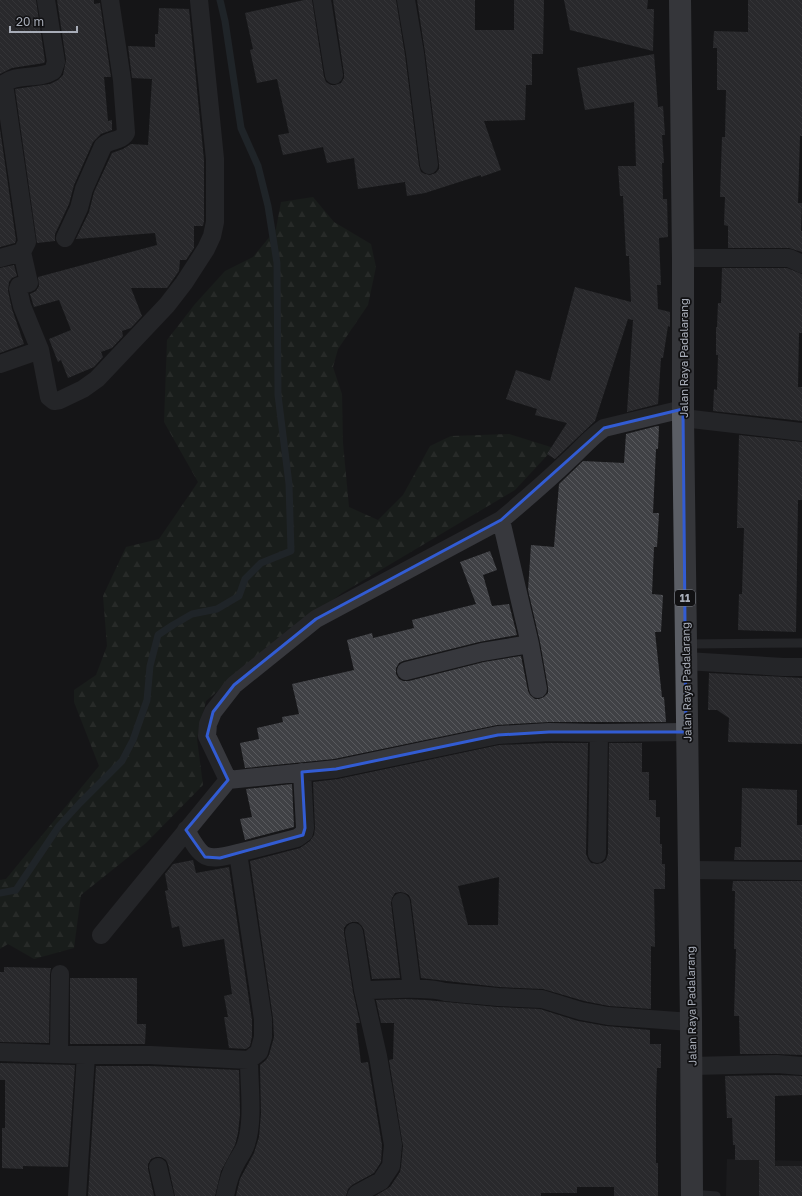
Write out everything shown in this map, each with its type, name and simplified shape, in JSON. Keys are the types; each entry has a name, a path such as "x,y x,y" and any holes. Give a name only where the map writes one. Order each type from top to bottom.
{"highway":[{"name":"Jalan Raya Padalarang","path":"680,0 686,732 692,1066 692,1195"}],"street":[{"path":"46,0 56,62 53,71 47,75 11,80 4,84 27,242 22,252 29,282 28,284 19,286 18,289 22,306 40,350 49,397 54,401 60,400 82,389 97,379 167,305 184,283 206,249 212,236 215,222 215,159 199,0"},
{"path":"65,238 79,208 84,189 103,146 108,142 120,139 126,133 122,80 110,0"},
{"path":"322,0 334,75"},
{"path":"406,0 415,53 429,165"},
{"path":"0,258 22,252"},
{"path":"683,258 789,258 802,264"},
{"path":"0,364 40,350"},
{"path":"228,780 208,736 208,724 213,712 234,685 316,619 501,520 573,456 594,435 604,428 683,414 802,432"},
{"path":"501,520 530,644 538,689"},
{"path":"406,671 482,652 530,644"},
{"path":"686,653 783,668 802,668"},
{"path":"101,935 228,780 336,769 498,735 549,732 686,732"},
{"path":"597,854 599,733"},
{"path":"186,830 197,849 205,857 220,858 298,838 302,835 305,828 302,772"},
{"path":"0,1052 86,1055 150,1055 249,1060 259,1052 263,1037 263,1019 238,853"},
{"path":"689,870 802,872"},
{"path":"401,902 412,989"},
{"path":"354,932 362,990 378,1056 393,1145 391,1166 381,1181 357,1194 356,1196"},
{"path":"59,1053 60,974"},
{"path":"362,990 440,990 445,992 498,998 542,999 582,1011 608,1016 691,1022"},
{"path":"77,1196 86,1055"},
{"path":"225,1196 235,1165 246,1146 249,1135 249,1060"},
{"path":"692,1066 777,1064 802,1066"},
{"path":"158,1167 165,1196"}],"lane":[{"path":"686,653 802,643"},
{"path":"692,1195 716,1196"}],"highlighted area":[{"path":"683,409 686,732 549,732 498,735 336,769 302,772 305,828 303,835 220,858 205,857 186,830 228,780 207,736 213,712 234,685 316,619 501,520 604,428"}],"shaded area":[{"path":"727,1159 802,1161 802,1196 726,1196"}],"green space":[{"path":"313,197 334,222 371,244 376,267 368,305 338,349 333,367 342,394 343,443 349,507 378,520 403,495 430,446 451,436 509,434 554,448 515,490 342,593 245,668 206,701 197,739 203,785 146,843 81,895 74,948 34,959 8,944 0,949 0,880 6,879 99,766 74,702 74,690 96,675 107,646 103,596 126,547 159,539 198,482 164,422 167,340 195,304 225,271 253,257 276,229 281,202"}],"building":[{"path":"0,0 36,0 45,61 44,63 12,68 0,74"},
{"path":"57,0 94,0 94,4 100,3 111,77 104,77 108,121 112,120 112,130 101,134 93,142 74,185 69,204 55,234 55,241 37,243 15,89 50,84 58,80 63,75 66,60"},
{"path":"304,0 312,0 324,77 326,82 331,85 335,85 341,83 344,78 344,73 333,0 396,0 405,55 419,166 421,172 430,175 436,173 439,169 439,164 417,0 475,0 475,30 514,30 514,0 544,0 543,54 532,54 532,85 526,85 525,120 484,121 501,170 425,193 407,196 405,182 358,189 354,158 327,163 323,147 283,155 278,135 289,133 277,79 257,83 250,50 253,49 245,13"},
{"path":"564,0 648,0 647,9 654,9 653,51 570,30"},
{"path":"748,0 802,0 802,136 800,136 798,203 802,203 802,252 789,248 728,248 728,226 724,225 725,197 720,197 722,137 725,137 726,90 717,90 717,48 713,48 714,31 748,32"},
{"path":"159,8 189,9 204,160 203,226 194,226 194,248 186,260 180,260 179,271 167,288 131,288 142,316 131,328 122,331 123,336 112,348 101,352 103,357 94,367 68,378 61,360 58,362 49,339 71,330 59,300 34,307 30,294 36,291 39,286 38,277 157,245 155,233 76,239 89,212 94,192 112,153 131,144 148,145 152,79 132,78 128,46 155,47 155,34 158,34"},
{"path":"654,54 658,107 663,106 665,135 662,135 664,163 662,163 663,199 667,199 668,237 659,238 661,285 657,285 658,309 670,312 670,327 668,326 663,358 661,358 658,404 627,412 633,320 628,319 595,421 555,459 547,454 567,423 535,415 537,409 506,399 516,370 550,381 575,287 631,302 629,256 626,256 623,196 620,196 618,166 636,166 634,102 585,110 577,68"},
{"path":"0,129 16,240 15,243 0,247"},
{"path":"14,265 17,276 12,278 9,282 8,291 12,309 24,344 0,353 0,268"},
{"path":"722,268 787,268 802,274 802,333 799,333 798,387 802,387 802,421 713,411 714,389 717,390 718,355 716,355 716,327 718,303 721,303"},
{"path":"659,426 658,449 656,449 653,513 659,513 657,547 654,547 652,594 663,595 661,632 655,632 666,722 549,722 497,725 334,759 245,768 240,743 259,739 257,728 283,722 282,717 299,714 292,684 354,670 347,640 372,633 373,638 414,628 412,620 476,604 460,562 490,551 497,570 483,575 492,606 509,604 517,635 479,642 403,661 399,663 396,668 396,674 399,679 409,681 484,662 521,656 530,695 535,699 544,697 548,693 548,687 540,642 528,590 531,545 554,547 559,484 583,461 624,463 626,434"},
{"path":"739,435 802,442 802,500 798,500 796,632 738,630 739,594 742,594 744,528 737,528"},
{"path":"709,673 802,678 802,744 728,742 729,718 717,710 708,710"},
{"path":"588,743 586,854 591,863 597,864 606,860 608,854 609,743 642,743 642,772 649,772 649,800 656,800 656,817 660,817 662,864 665,864 665,889 654,889 655,947 651,946 651,1009 609,1006 584,1001 543,989 499,987 421,978 411,900 409,895 405,893 395,893 391,903 400,978 372,979 364,930 362,926 358,922 352,922 347,924 344,928 353,992 360,1023 356,1023 361,1063 368,1062 382,1145 381,1162 374,1173 352,1185 348,1189 346,1196 236,1196 240,1179 254,1153 259,1137 261,1114 260,1065 269,1055 274,1037 273,1018 250,861 300,848 310,841 314,835 315,828 313,782 338,779 499,745","holes":["499,877 498,925 468,925 458,886"]},
{"path":"292,784 294,827 245,840 240,819 252,817 246,789"},
{"path":"742,788 797,790 797,825 802,825 802,860 734,860 735,847 741,847"},
{"path":"193,860 196,873 229,867 252,1020 252,1036 250,1046 246,1049 229,1048 224,1017 228,1017 224,996 232,994 224,939 183,947 179,926 172,928 165,891 168,890 165,874 173,864"},
{"path":"733,881 802,881 802,1055 740,1054 739,1016 734,1016 736,949 734,949 735,891 732,891"},
{"path":"4,967 51,968 49,1043 0,1042 0,972 4,972"},
{"path":"70,978 137,978 137,1024 146,1024 145,1044 70,1044"},
{"path":"405,999 540,1009 578,1021 606,1026 650,1030 650,1044 661,1044 661,1068 657,1068 656,1100 656,1163 658,1163 658,1196 614,1196 614,1187 577,1187 577,1193 541,1193 541,1196 375,1196 390,1187 400,1172 403,1146 389,1060 393,1059 394,1023 381,1023 376,1000"},
{"path":"0,1063 75,1065 68,1167 23,1166 23,1169 2,1168 2,1128 5,1128 5,1080 0,1080"},
{"path":"96,1066 150,1066 239,1070 240,1114 238,1133 235,1145 221,1171 215,1196 175,1196 168,1164 166,1160 161,1157 156,1157 151,1159 148,1164 154,1196 88,1196"},
{"path":"725,1076 802,1076 802,1095 775,1096 775,1166 802,1166 802,1196 759,1196 759,1160 735,1160 732,1118 727,1118"}],"waterway":[{"path":"0,893 16,890 59,826 122,761 133,740 147,700 150,666 158,635 192,614 217,609 239,596 245,579 261,563 291,551 289,484 278,395 277,263 268,206 258,166 241,128 225,21 220,0"}]}
